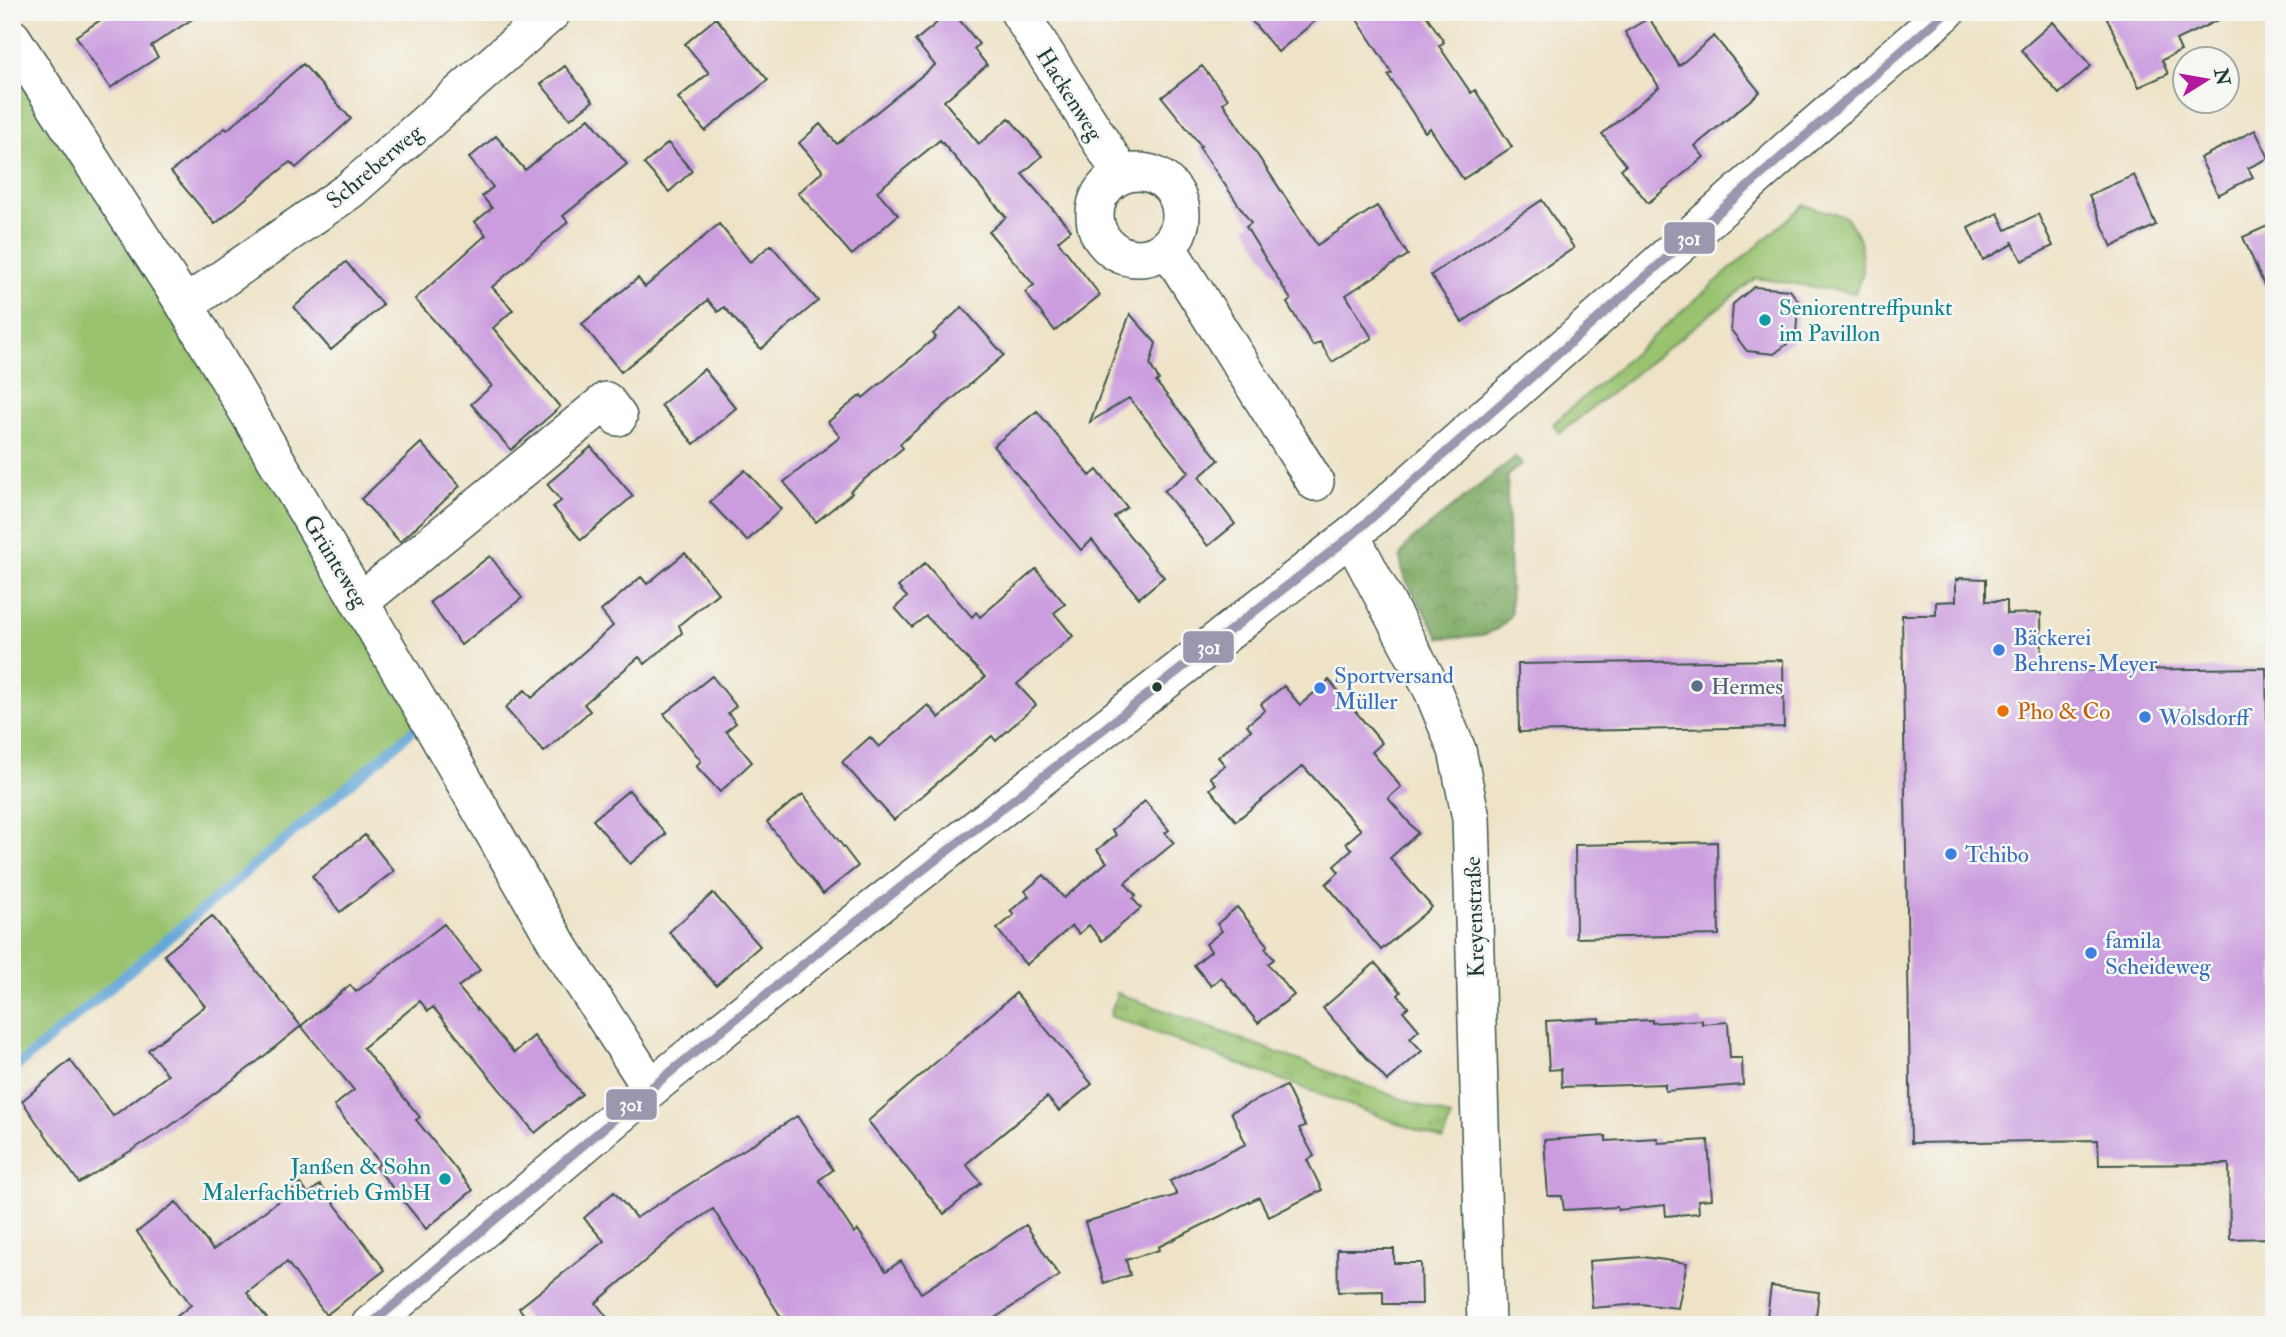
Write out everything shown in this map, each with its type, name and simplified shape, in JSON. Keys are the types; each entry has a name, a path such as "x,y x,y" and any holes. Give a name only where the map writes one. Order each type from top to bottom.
{"street":[{"name":"Schreberweg","path":"185,305 351,190 552,12"},
{"name":"Hackenweg","path":"1018,12 1122,175"},
{"path":"370,1325 822,948 1351,536 1802,136 1946,12"},
{"name":"Grünteweg","path":"12,38 185,305 556,943 651,1088"},
{"path":"1135,172 1160,177 1170,186 1178,198 1181,210 1176,236 1167,247 1154,255 1140,258 1125,256 1112,249 1102,238 1096,224 1096,209 1100,195 1109,183 1122,175 1135,172"},
{"path":"1167,247 1315,482"},
{"path":"360,602 605,400"},
{"name":"Kreyenstraße","path":"1351,536 1433,691 1457,750 1471,818 1486,1325"}],"green space":[{"path":"12,38 428,718 12,1071"},
{"path":"1804,205 1847,217 1860,240 1863,272 1855,293 1756,278 1560,433 1553,424"},
{"path":"1515,457 1522,464 1508,475 1511,613 1505,622 1490,633 1440,638 1404,577 1400,557 1408,543"},
{"path":"1117,993 1451,1117 1443,1140 1110,1016"}],"building":[{"path":"113,12 203,12 151,46 158,57 110,88 76,36"},
{"path":"953,12 979,44 974,49 987,65 944,101 979,144 1009,118 1042,156 1022,174 1071,230 1058,241 1100,295 1055,331 1025,292 1034,285 989,232 1006,217 940,140 877,191 898,215 852,255 798,193 823,171 799,143 820,124 837,144 935,65 915,41"},
{"path":"1244,12 1326,12 1278,52"},
{"path":"1352,12 1424,12 1444,42 1439,46 1471,93 1475,90 1512,147 1463,179 1430,128 1425,132 1388,75 1392,73"},
{"path":"2104,12 2235,12 2176,40 2179,46 2170,46 2170,56 2162,60 2168,74 2139,87"},
{"path":"716,18 768,80 705,131 678,98 709,73 685,44"},
{"path":"1649,18 1679,66 1714,36 1760,92 1695,146 1704,157 1648,203 1621,169 1626,165 1602,134 1659,87 1625,32"},
{"path":"2053,22 2091,66 2059,94 2021,50"},
{"path":"303,64 351,119 296,168 290,162 215,224 171,172 225,128 227,130"},
{"path":"565,66 593,101 570,119 541,84"},
{"path":"1202,66 1228,99 1223,103 1317,245 1377,206 1408,255 1346,295 1372,338 1332,362 1320,342 1313,346 1287,303 1291,300 1246,227 1251,223 1199,147 1201,146 1162,97"},
{"path":"589,118 627,164 563,216 568,222 492,287 513,310 493,328 560,407 511,450 471,404 492,386 415,299 486,235 475,222 492,208 482,196 493,187 469,158 496,136 525,170"},
{"path":"2255,130 2269,158 2248,168 2253,177 2218,195 2200,158"},
{"path":"668,143 692,171 669,192 644,164"},
{"path":"2134,175 2156,225 2112,247 2089,195"},
{"path":"1542,200 1574,248 1462,322 1431,275"},
{"path":"1998,213 2006,230 2038,214 2053,246 2022,261 2012,241 2013,244 1983,260 1968,228"},
{"path":"2274,223 2274,308 2243,237"},
{"path":"719,224 750,262 771,245 818,301 761,349 724,307 718,312 708,300 621,372 582,324 638,278 645,287"},
{"path":"346,262 383,305 331,350 294,307"},
{"name":"Seniorentreffpunkt im Pavillon","path":"1754,287 1790,290 1798,301 1796,337 1774,354 1747,351 1731,330 1733,304"},
{"path":"962,307 1004,355 900,444 903,448 816,522 784,482 840,437 828,422 861,395 863,398 936,337 933,334"},
{"path":"1130,314 1156,343 1150,365 1159,380 1156,382 1219,460 1199,477 1235,524 1208,546 1164,491 1189,472 1129,398 1090,422"},
{"path":"704,369 736,408 694,444 661,405"},
{"path":"1037,411 1090,476 1097,470 1127,507 1114,517 1164,577 1139,598 1092,540 1081,550 993,446"},
{"path":"421,443 460,486 400,542 361,499"},
{"path":"591,447 633,496 581,540 553,507 561,501 547,484"},
{"path":"745,470 781,509 747,541 710,502"},
{"path":"685,553 718,593 679,625 682,633 645,664 639,657 584,704 590,711 544,752 505,708 525,690 532,698 613,626 601,611 641,577 647,584"},
{"path":"490,556 522,598 461,645 430,602"},
{"path":"925,563 972,617 976,612 980,617 1036,569 1065,604 1054,613 1073,636 1017,684 1036,705 996,741 992,736 894,820 842,762 870,737 879,747 928,705 939,718 985,677 926,616 912,627 895,608 907,597 898,587"},
{"name":"famila Scheideweg","path":"1956,579 1986,579 1986,601 2007,601 2007,614 2041,613 2042,671 2266,668 2267,721 2274,721 2274,1238 2230,1239 2229,1164 2099,1165 2098,1140 1911,1143 1902,615 1936,615 1936,602 1956,601"},
{"path":"1783,660 1784,727 1519,732 1518,664"},
{"path":"712,676 736,706 728,713 736,723 726,731 752,762 720,792 696,766 701,761 664,714"},
{"path":"1329,680 1382,743 1372,752 1401,787 1388,798 1418,833 1390,858 1432,907 1381,950 1326,884 1339,872 1334,866 1352,850 1346,843 1361,830 1303,766 1236,821 1210,789 1216,784 1210,777 1225,765 1218,757 1251,730 1247,725 1265,710 1261,704 1284,686 1300,705"},
{"path":"629,790 666,834 630,864 593,820"},
{"path":"803,794 858,866 823,894 767,822"},
{"path":"1145,801 1169,830 1165,833 1174,843 1125,883 1136,896 1133,899 1141,908 1102,941 1089,925 1079,934 1072,926 1026,965 997,929 1014,915 1010,911 1029,896 1025,891 1044,875 1064,898 1107,862 1097,850 1116,835 1112,830"},
{"path":"365,835 394,871 340,912 312,876"},
{"path":"1717,842 1719,935 1576,938 1575,845"},
{"path":"713,893 760,946 716,985 669,932"},
{"path":"1237,907 1268,945 1265,948 1274,959 1268,964 1294,995 1258,1023 1221,977 1211,986 1194,965 1211,951 1206,944 1222,931 1217,924"},
{"path":"212,916 301,1026 169,1127 79,1183 22,1101 70,1060 113,1116 168,1075 148,1050 205,1006 164,955"},
{"path":"444,924 480,970 458,987 514,1053 534,1036 582,1094 535,1133 433,1007 428,1011 420,1001 363,1048 420,1117 416,1120 473,1190 426,1229 376,1167 380,1163 334,1106 354,1090 301,1026 350,985 356,992"},
{"path":"1375,963 1401,992 1398,995 1408,1007 1403,1011 1419,1030 1410,1038 1422,1051 1387,1081 1323,1008"},
{"path":"1016,993 1092,1084 1059,1111 1047,1097 966,1164 981,1183 944,1214 868,1121"},
{"path":"1599,1018 1599,1022 1728,1022 1730,1058 1742,1058 1743,1085 1665,1091 1665,1084 1562,1087 1561,1069 1549,1070 1546,1021"},
{"path":"1286,1086 1305,1126 1299,1128 1314,1156 1307,1160 1322,1190 1269,1217 1259,1197 1158,1247 1159,1250 1126,1260 1130,1275 1104,1283 1085,1222 1177,1195 1170,1181 1246,1144 1231,1112"},
{"path":"797,1116 833,1170 819,1180 854,1233 858,1230 886,1271 901,1261 921,1293 1026,1225 1059,1276 984,1325 786,1325 713,1209 675,1235 596,1303 613,1325 532,1325 519,1308 604,1241 584,1218 614,1192 636,1218"},
{"path":"1606,1136 1606,1141 1657,1138 1658,1143 1708,1140 1712,1199 1698,1200 1699,1213 1666,1216 1665,1205 1618,1210 1617,1207 1564,1210 1562,1196 1548,1196 1544,1140"},
{"path":"301,1184 308,1194 320,1185 385,1270 326,1315 287,1262 247,1293 272,1325 166,1325 191,1305 137,1232 176,1202 213,1250"},
{"path":"1337,1249 1394,1249 1394,1263 1421,1263 1422,1304 1383,1304 1383,1291 1338,1292"},
{"path":"1643,1257 1687,1263 1678,1308 1640,1304 1592,1308 1589,1261"},
{"path":"1771,1286 1819,1292 1815,1325 1766,1325"}],"waterway":[{"path":"12,1071 422,723"}],"transit line":[{"name":"301","path":"370,1325 651,1088 823,948 1351,536 1946,12"}],"place":[{"name":"Seniorentreffpunkt im Pavillon","path":"1765,320"},
{"name":"Bäckerei Behrens-Meyer","path":"1999,650"},
{"name":"Hermes","path":"1697,686"},
{"name":"Sportversand Müller","path":"1320,688"},
{"name":"Pho & Co","path":"2003,711"},
{"name":"Wolsdorff","path":"2145,717"},
{"name":"Tchibo","path":"1951,854"},
{"name":"famila Scheideweg","path":"2091,953"},
{"name":"Janßen & Sohn Malerfachbetrieb GmbH","path":"445,1179"}]}
